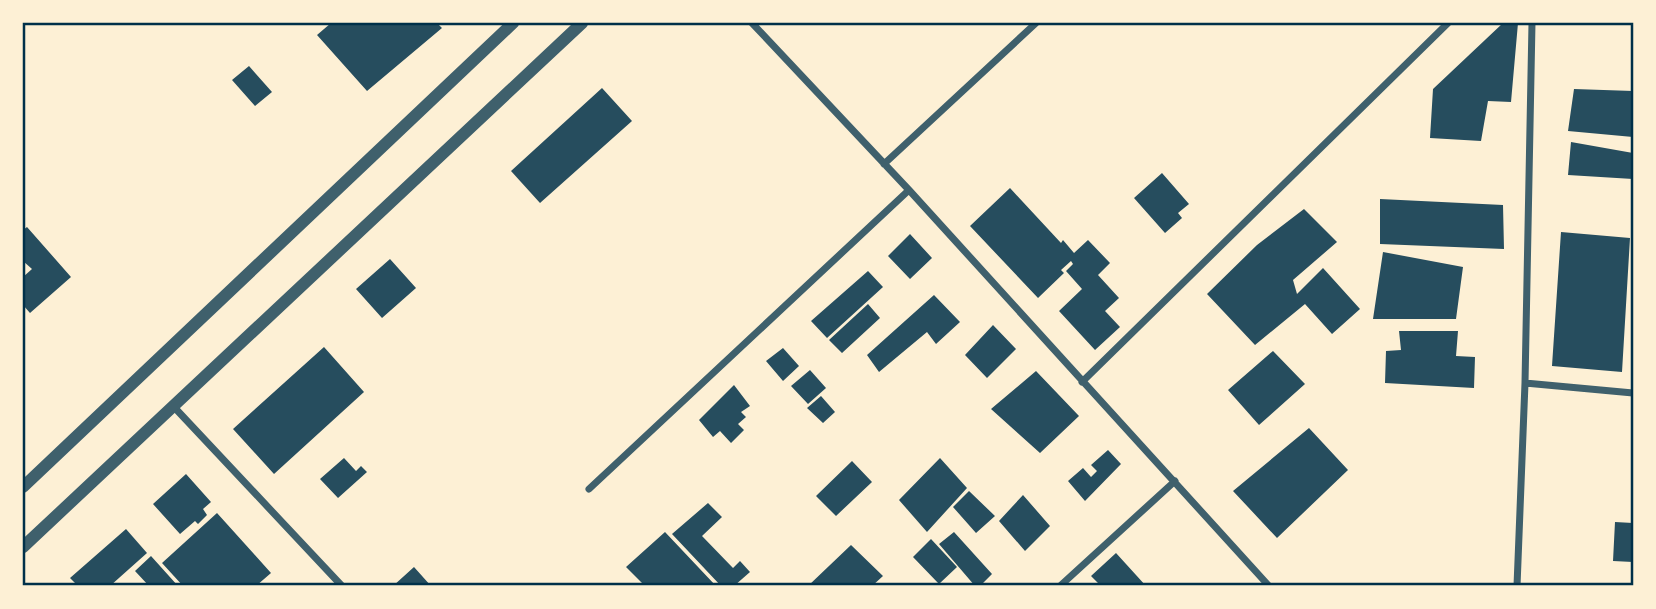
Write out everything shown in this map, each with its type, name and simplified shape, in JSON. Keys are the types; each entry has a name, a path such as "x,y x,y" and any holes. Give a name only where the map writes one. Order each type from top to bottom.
{"street":[{"path":"23,487 513,23"},
{"path":"23,547 582,23"},
{"path":"752,23 909,190 1269,586"},
{"path":"884,164 1036,23"},
{"path":"1082,382 1448,23"},
{"path":"1517,586 1525,383 1532,23"},
{"path":"589,489 909,190"},
{"path":"1525,383 1633,394"},
{"path":"174,407 342,586"},
{"path":"1060,586 1175,481"}],"building":[{"path":"331,23 437,23 442,28 367,91 317,35"},
{"path":"1503,23 1518,23 1511,102 1488,101 1481,141 1430,138 1433,89"},
{"path":"249,66 272,92 255,106 232,80"},
{"path":"602,88 632,121 540,203 511,171"},
{"path":"1574,89 1633,91 1633,137 1568,131"},
{"path":"1571,142 1633,153 1633,179 1568,175"},
{"path":"1162,173 1189,204 1178,213 1182,218 1165,233 1134,198"},
{"path":"1010,188 1061,243 1063,240 1074,253 1088,240 1110,263 1098,275 1119,298 1105,311 1120,327 1095,350 1059,311 1082,289 1066,271 1073,264 1071,261 1061,270 1064,273 1038,298 970,226"},
{"path":"1380,199 1503,205 1504,249 1380,244"},
{"path":"1304,209 1337,242 1293,280 1297,294 1323,268 1360,309 1332,334 1305,304 1255,345 1207,294 1257,245"},
{"path":"27,227 71,277 30,313 23,305 23,277 32,269 23,261 23,230"},
{"path":"1561,232 1630,238 1622,372 1552,366"},
{"path":"910,234 932,258 910,279 888,256"},
{"path":"1383,252 1463,267 1456,319 1373,319"},
{"path":"390,259 416,288 382,318 356,289"},
{"path":"868,271 883,287 827,338 811,321"},
{"path":"934,295 960,322 936,344 927,332 879,372 867,355"},
{"path":"868,304 880,318 842,353 829,340"},
{"path":"993,325 1016,349 987,378 965,355"},
{"path":"1399,331 1458,331 1456,356 1475,357 1474,388 1385,383 1386,351 1401,350"},
{"path":"324,347 364,392 274,474 233,429"},
{"path":"783,348 799,366 783,381 766,361"},
{"path":"1273,351 1305,384 1259,425 1228,390"},
{"path":"810,370 826,388 808,404 791,386"},
{"path":"1036,371 1079,416 1040,453 991,409"},
{"path":"734,385 750,406 741,412 746,417 738,424 744,430 731,443 720,431 713,437 699,420"},
{"path":"821,396 835,412 823,423 807,408"},
{"path":"1309,428 1348,470 1277,538 1233,491"},
{"path":"1108,450 1121,464 1085,501 1068,481 1083,468 1091,477 1097,471 1091,465"},
{"path":"344,458 356,471 361,466 367,472 338,498 320,479"},
{"path":"940,458 967,488 927,532 899,500"},
{"path":"852,461 872,482 836,516 816,496"},
{"path":"186,474 211,502 203,509 207,515 198,524 195,521 180,534 153,504"},
{"path":"969,491 995,516 976,533 953,507"},
{"path":"1023,495 1050,526 1025,551 999,521"},
{"path":"708,503 722,517 702,536 733,568 740,561 750,572 734,586 721,586 672,534"},
{"path":"217,513 271,573 256,586 183,586 162,563"},
{"path":"1615,522 1633,523 1633,562 1613,561"},
{"path":"126,529 147,553 110,586 78,586 70,578"},
{"path":"665,532 716,586 645,586 626,567"},
{"path":"954,532 992,574 980,586 975,586 939,544"},
{"path":"931,539 957,567 939,584 913,557"},
{"path":"851,545 883,576 872,586 808,586"},
{"path":"1116,553 1146,586 1101,586 1091,576"},
{"path":"151,556 178,586 149,586 135,571"},
{"path":"414,567 431,586 393,586"}]}
